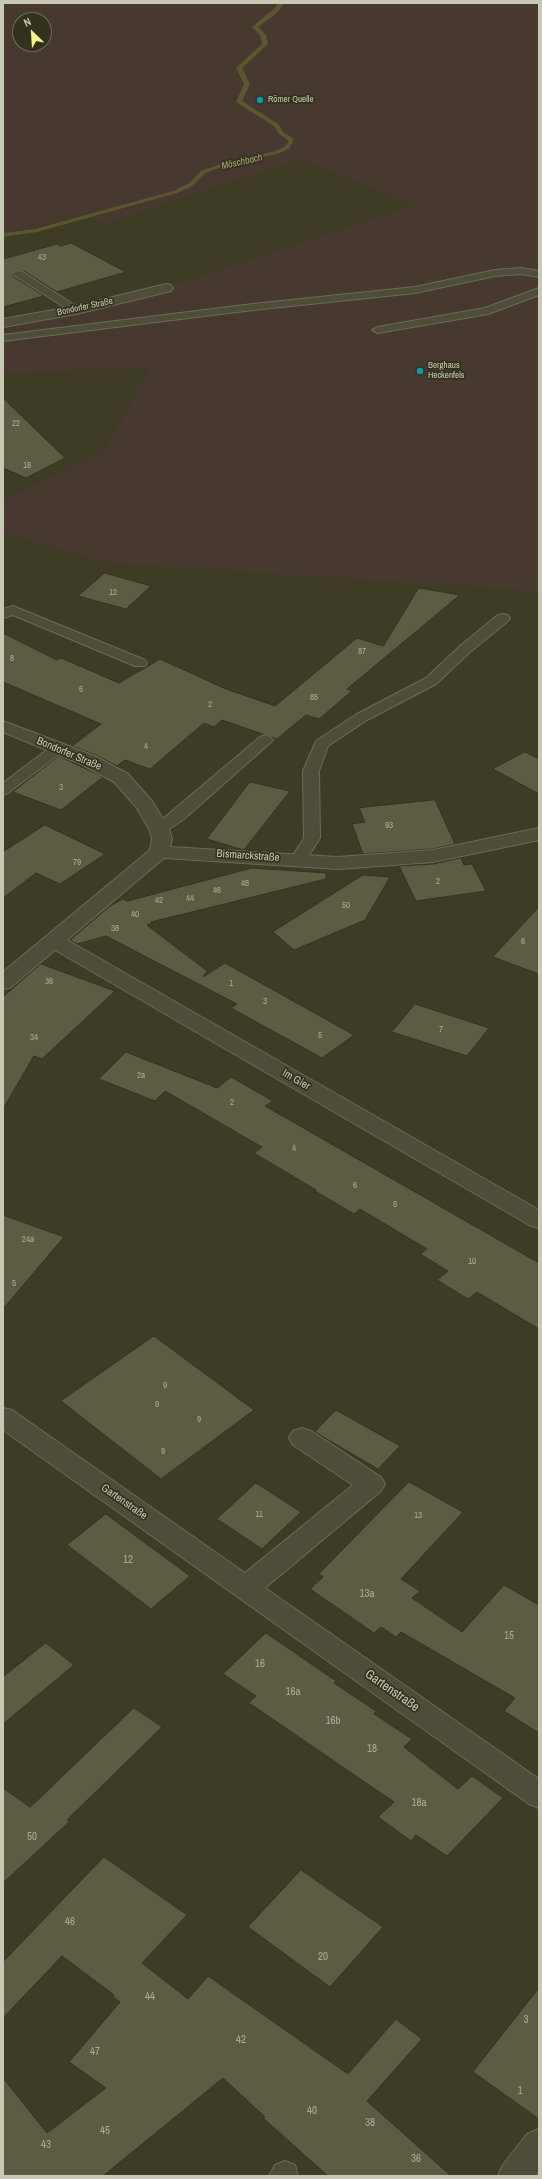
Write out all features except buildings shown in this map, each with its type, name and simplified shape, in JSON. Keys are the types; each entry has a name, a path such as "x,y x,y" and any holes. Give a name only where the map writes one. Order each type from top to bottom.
{"street":[{"name":"Bondorfer Straße","path":"3,323 76,310 166,288"},
{"name":"Bondorfer Straße","path":"3,726 88,760 121,778 145,805 159,829 162,839 159,852"},
{"name":"Bismarckstraße","path":"159,852 338,863 433,856 539,834"},
{"path":"3,983 159,852"},
{"name":"Im Gier","path":"53,940 539,1220"},
{"name":"Gartenstraße","path":"3,1417 539,1795"},
{"path":"246,1588 372,1484 302,1438"},
{"path":"515,2176 539,2146"}],"lane":[{"path":"3,338 253,307 415,290 495,273 521,271 539,274"},
{"path":"19,274 76,310"},
{"path":"378,330 456,318 488,311 539,291"},
{"path":"3,614 13,610 140,663"},
{"path":"298,860 312,838 311,771 321,744 362,717 431,682 465,649 503,618"},
{"path":"159,829 178,816 265,740"},
{"path":"3,790 57,748"}],"shaded area":[{"path":"3,3 539,3 539,591 104,562 3,532 3,500 105,451 150,368 3,373 3,330 173,286 414,205 300,159 106,223 84,215 31,229 3,232"}],"waterway":[{"name":"Möschbach","path":"3,235 35,231 175,192 190,185 203,172 223,165 278,152 288,147 292,140 281,133 276,125 239,102 247,84 239,68 265,44 263,35 255,27 273,13 281,3"}],"place":[{"name":"Römer Quelle","path":"260,100"},
{"name":"Berghaus Heckenfels","path":"420,371"}]}
